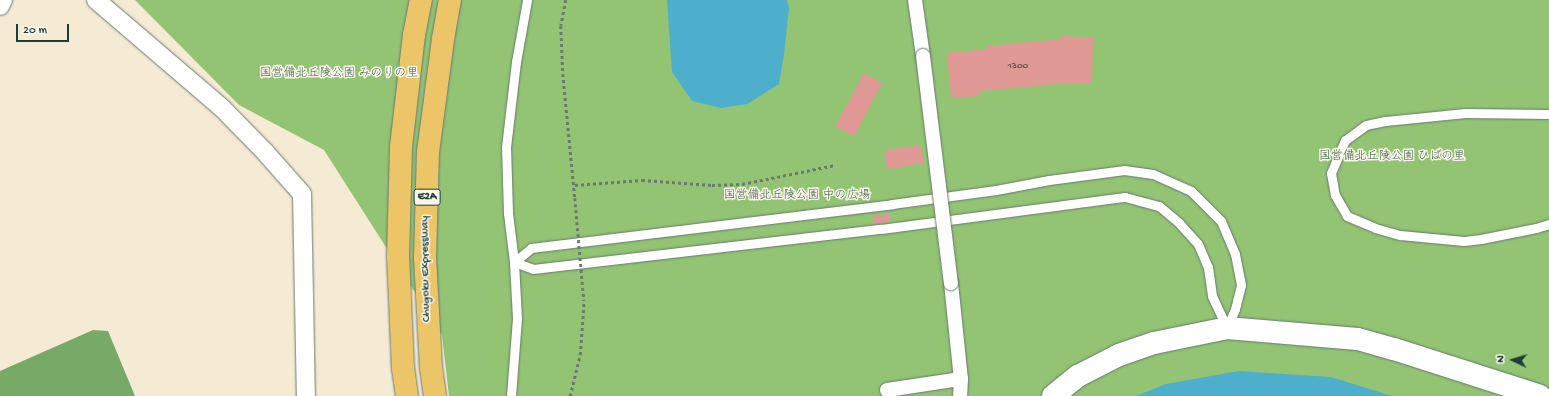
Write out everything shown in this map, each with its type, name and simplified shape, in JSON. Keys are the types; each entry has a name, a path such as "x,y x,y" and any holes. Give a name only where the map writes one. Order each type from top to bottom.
{"highway":[{"name":"E2A","path":"407,396 403,369 398,256 401,155 414,35 421,0"},
{"name":"Chugoku Expressway","path":"435,396 431,368 425,258 428,152 442,39 450,0"}],"street":[{"path":"0,6 3,0"},
{"path":"96,0 221,106 265,152 302,194 306,396"},
{"path":"915,0 961,379 960,396"},
{"path":"1053,396 1078,376 1119,355 1154,343 1227,328 1358,339 1544,395"},
{"path":"887,390 961,379"}],"lane":[{"path":"511,396 517,318 514,262 508,213 506,147 516,62 527,0"},
{"path":"1549,114 1465,113 1385,120 1366,125 1345,140 1331,173 1335,195 1347,216 1375,228 1400,235 1464,241 1536,228 1549,224"},
{"path":"514,262 531,248 914,201 1124,170 1153,174 1191,191 1221,221 1235,254 1241,285 1235,309 1227,328"},
{"path":"514,262 533,269 866,230 1125,197 1159,206 1180,223 1198,244 1208,266 1212,296 1227,328"}],"path":[{"path":"566,0 561,26 563,74 575,186 584,301 580,355 570,396"},
{"path":"575,186 642,180 712,185 742,184 835,166"}],"green space":[{"name":"国営備北丘陵公園 中の広場","path":"135,0 1549,0 1549,396 449,396 442,335 324,150 239,105"},
{"path":"93,330 108,331 135,396 0,396 0,371"}],"water":[{"path":"667,0 787,0 789,8 779,84 747,104 721,108 692,101 672,72"},
{"path":"1239,371 1331,377 1392,396 1136,396 1166,384"}],"building":[{"path":"1062,36 1093,38 1092,84 1067,83 979,91 980,96 951,98 947,53 988,49 988,46 1062,39"},
{"path":"864,73 882,83 854,136 835,126"},
{"path":"921,145 924,163 887,169 885,150"},
{"path":"889,214 889,222 873,224 873,216"}],"park label":[{"name":"国営備北丘陵公園 みのりの里","path":"339,75"},
{"name":"国営備北丘陵公園 ひばの里","path":"1392,158"}]}
